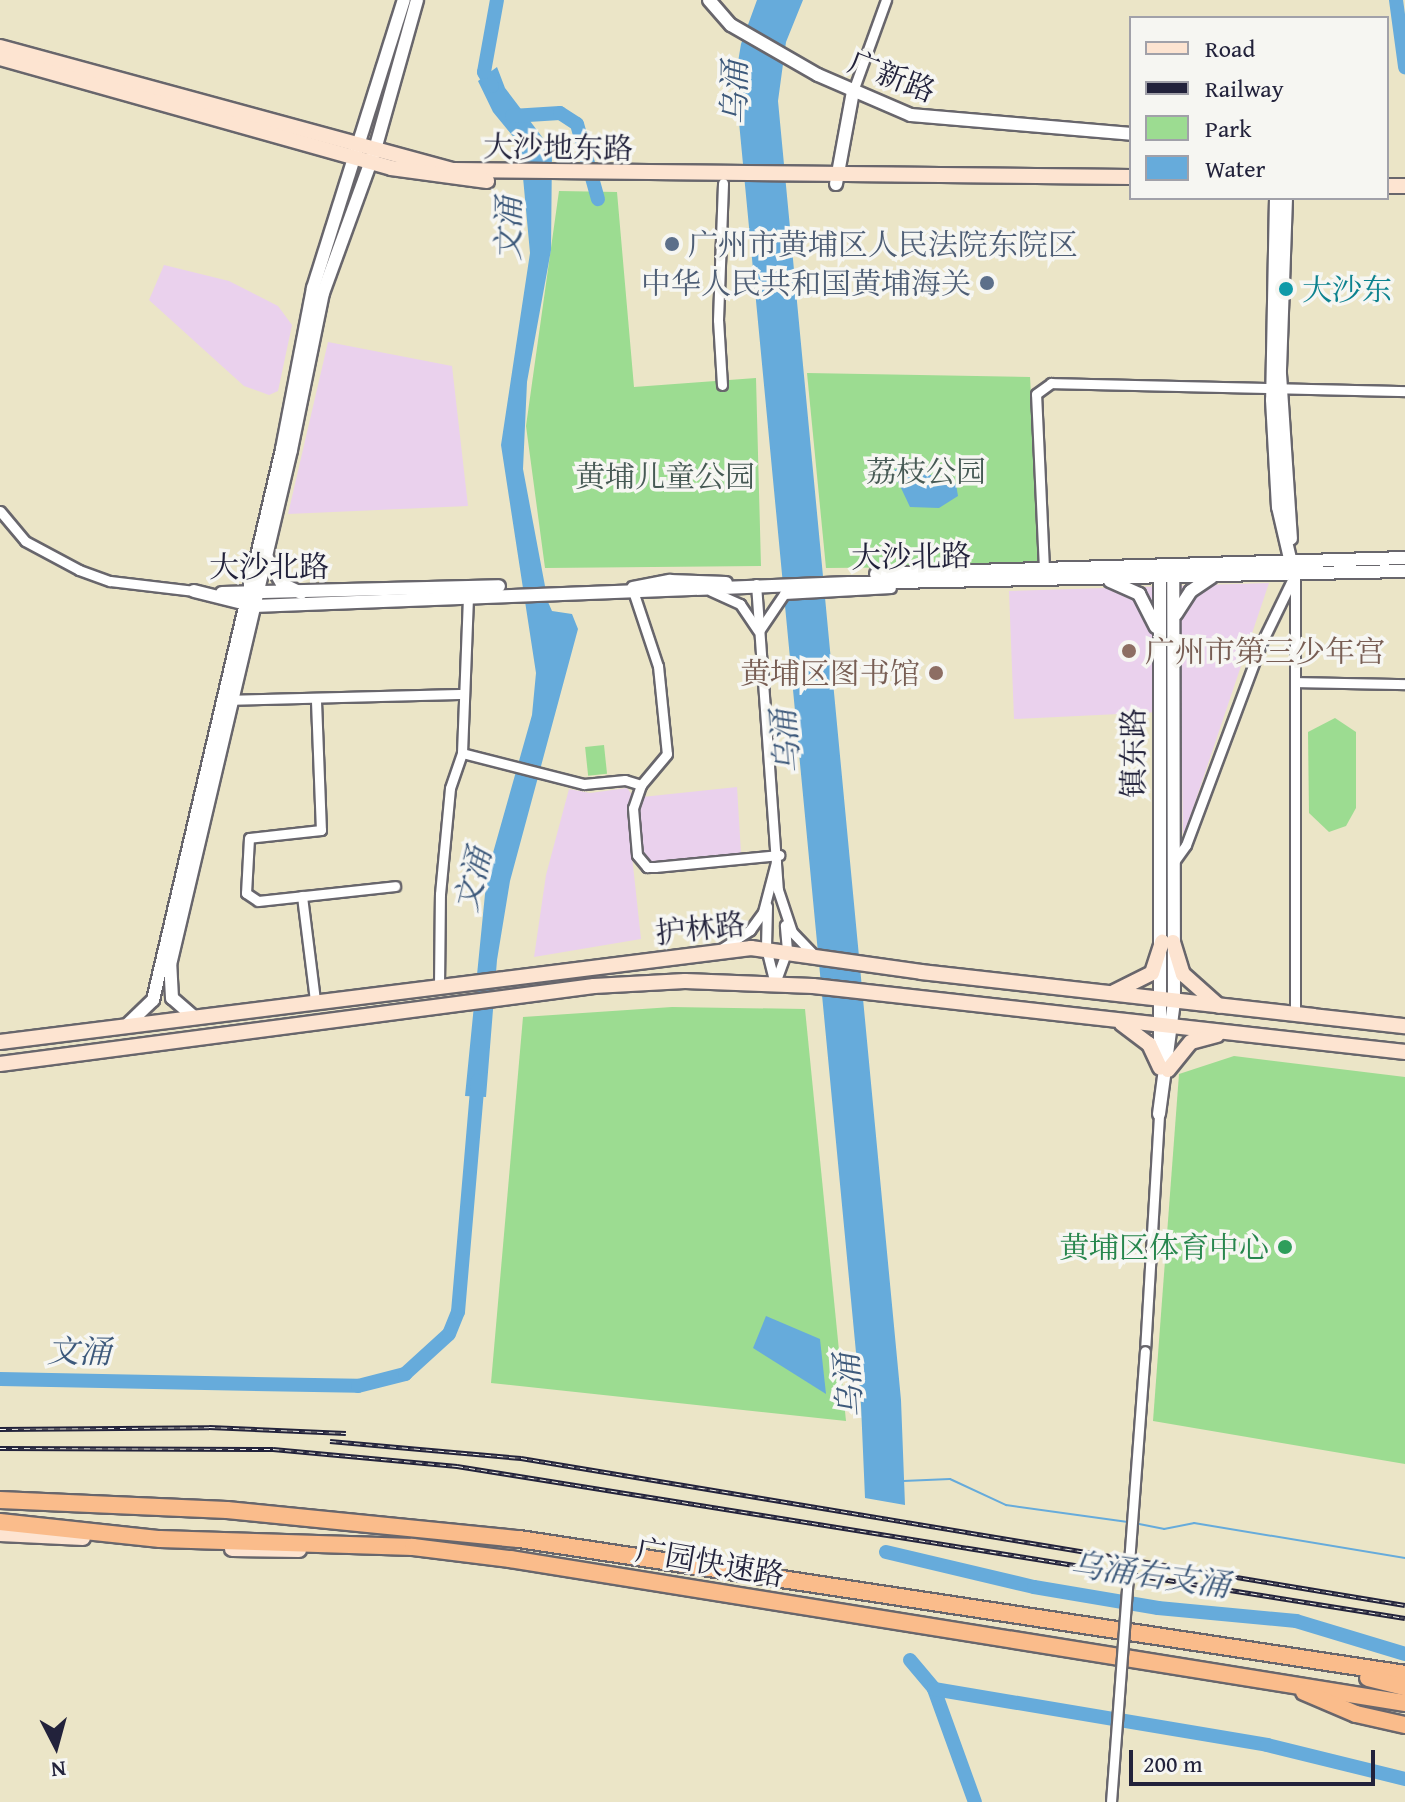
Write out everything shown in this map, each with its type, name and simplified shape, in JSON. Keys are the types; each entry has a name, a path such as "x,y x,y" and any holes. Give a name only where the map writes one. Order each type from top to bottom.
{"highway":[{"name":"广园快速路","path":"0,1500 227,1510 519,1539 1405,1674"},
{"name":"广园快速路","path":"3,1531 363,1545 525,1561 1405,1703"},
{"path":"1276,1656 1405,1687"},
{"path":"1292,1685 1329,1705 1405,1725"}],"main road":[{"name":"大沙地东路","path":"0,47 365,156"},
{"name":"大沙地东路","path":"0,58 452,180 514,176 1129,186"},
{"name":"大沙地东路","path":"836,180 1129,177"},
{"path":"1109,993 1152,973 1168,942"},
{"path":"1168,942 1183,974 1219,1006"},
{"name":"护林路","path":"0,1042 718,950 766,948 1077,990 1405,1026"},
{"path":"671,956 678,967 672,982"},
{"name":"护林路","path":"0,1064 512,997 672,982 813,986 1405,1052"},
{"path":"1075,1015 1077,990"},
{"path":"1111,1019 1141,1035 1164,1069 1191,1042 1239,1034 1249,1010"}],"street":[{"path":"126,1026 153,1000 250,600 313,288 365,156 404,0"},
{"path":"250,600 266,556 323,293 417,0"},
{"name":"广新路","path":"709,0 731,25 853,91 911,115 945,122 1129,134"},
{"path":"836,180 853,91 886,0"},
{"path":"722,385 718,320 733,180"},
{"path":"1276,200 1278,507 1292,565 1296,682 1295,1015"},
{"path":"1276,387 1286,200"},
{"path":"1044,569 1036,394 1051,383 1405,391"},
{"path":"0,511 25,541 79,570 110,581 194,591"},
{"path":"266,556 282,584 304,594"},
{"name":"大沙北路","path":"778,588 837,575 1044,569 1160,570 1405,558"},
{"path":"1172,863 1183,852 1292,565"},
{"name":"大沙北路","path":"1173,575 1218,576 1292,565 1405,571"},
{"path":"1160,570 1173,575"},
{"name":"大沙北路","path":"632,591 670,581 829,588 940,581 1099,579 1160,570"},
{"name":"镇东路","path":"1160,570 1169,640 1172,863 1168,942"},
{"name":"镇东路","path":"1159,1114 1168,1000 1169,640 1173,575"},
{"path":"1169,640 1183,601 1198,585 1218,576"},
{"path":"1099,579 1139,594 1169,640"},
{"path":"756,586 779,855 778,890 797,941 812,953"},
{"name":"大沙北路","path":"250,600 304,594 498,590 711,591 756,586"},
{"path":"759,631 778,588"},
{"name":"大沙北路","path":"194,591 250,600 468,596 498,590"},
{"path":"632,591 657,658 667,754 641,785 632,822 637,855 647,867 779,855"},
{"path":"711,591 740,604 759,631"},
{"path":"439,986 440,894 450,788 462,753 468,596"},
{"path":"1296,682 1405,684"},
{"path":"227,699 316,701 464,694"},
{"path":"194,1017 172,998 170,965 227,699"},
{"path":"316,701 321,830 256,836 245,847 245,888 250,897 302,896 395,886"},
{"path":"462,753 584,784 625,780 641,785"},
{"path":"775,983 766,948 768,899 779,855"},
{"path":"302,896 315,1001"},
{"path":"718,950 750,930 768,899"},
{"path":"775,983 787,950 783,909"},
{"path":"1111,1802 1145,1351 1159,1114"}],"shaded area":[{"path":"164,265 229,281 278,306 292,325 278,391 269,395 244,386 149,300"},
{"path":"328,342 452,366 468,506 288,514"},
{"name":"广州市第三少年宫","path":"1269,583 1183,838 1181,711 1014,719 1009,591"},
{"path":"737,787 741,853 645,862 637,849 636,804 642,797"},
{"path":"627,788 632,795 627,810 641,939 534,957 546,875 569,789 590,793"}],"green space":[{"name":"黄埔儿童公园","path":"559,191 617,192 634,387 756,378 761,566 545,568 526,426"},
{"name":"荔枝公园","path":"807,373 1030,377 1041,566 826,568"},
{"path":"1335,718 1356,732 1356,808 1346,826 1329,832 1309,813 1308,732"},
{"path":"604,745 607,774 588,776 585,747"},
{"path":"672,1007 805,1009 846,1421 491,1383 523,1017"},
{"name":"黄埔区体育中心","path":"1234,1056 1405,1077 1405,1464 1153,1421 1179,1074"}],"water":[{"name":"乌涌","path":"757,0 803,0 786,42 778,101 901,1400 905,1505 865,1498 861,1405 735,80 741,44"},
{"path":"497,67 505,88 552,150 551,250 527,382 523,469 548,602 552,611 572,614 578,629 510,881 497,960 486,1097 465,1096 487,874 532,715 536,673 501,445 530,253 520,145 493,112 478,81"},
{"path":"902,465 956,484 958,496 939,508 910,507 893,471"},
{"path":"766,1316 820,1339 826,1394 753,1348"}],"waterway":[{"name":"文涌","path":"492,86 484,72 497,0"},
{"path":"1396,0 1405,67"},
{"path":"512,116 560,113 577,124 598,199"},
{"name":"文涌","path":"0,1379 358,1386 405,1374 449,1334 458,1312 478,1081"},
{"path":"903,1481 950,1479 1006,1505 1128,1522"},
{"path":"1134,1523 1164,1529 1194,1523 1405,1558"},
{"name":"乌涌右支涌","path":"886,1552 1034,1587 1158,1608 1296,1621 1405,1654"},
{"path":"910,1660 934,1689 975,1802"},
{"name":"乌涌右支涌","path":"934,1689 1267,1745 1405,1779"}],"railway":[{"path":"0,1429 209,1427 346,1433"},
{"path":"330,1441 521,1458 1405,1605"},
{"path":"0,1448 273,1449 457,1466 1405,1618"}],"place":[{"name":"广州市黄埔区人民法院东院区","path":"672,244"},
{"name":"中华人民共和国黄埔海关","path":"987,283"},
{"name":"大沙东","path":"1286,289"},
{"name":"广州市第三少年宫","path":"1129,651"},
{"name":"黄埔区图书馆","path":"936,673"},
{"name":"黄埔区体育中心","path":"1285,1247"}]}
